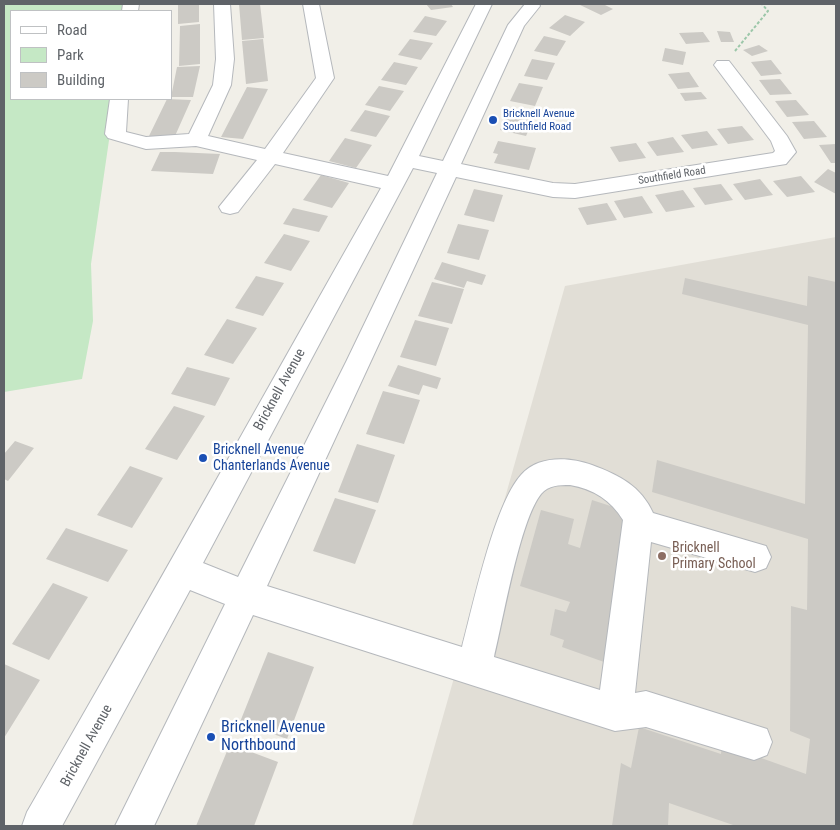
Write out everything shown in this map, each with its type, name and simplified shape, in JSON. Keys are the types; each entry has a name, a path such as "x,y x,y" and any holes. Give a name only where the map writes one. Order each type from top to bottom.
{"street":[{"path":"196,140 222,85 226,59 222,4"},
{"path":"230,207 270,156 325,78 311,4"},
{"name":"Bricknell Avenue","path":"41,826 183,571 204,529 406,160 510,5"},
{"name":"Bricknell Avenue","path":"134,826 450,169 516,25 510,5"},
{"name":"Southfield Road","path":"450,169 553,190 574,191 778,159 786,152 780,140 723,65"},
{"path":"119,100 115,134 120,138 146,143 196,140 393,184"},
{"path":"406,160 450,169"},
{"path":"474,668 515,511 531,484 547,474 572,471 608,485 626,495 639,517 615,713"},
{"path":"638,524 755,556"},
{"path":"183,571 246,596 615,713 646,709 754,742"}],"path":[{"path":"723,65 768,11 762,4"}],"shaded area":[{"name":"Bricknell Primary School","path":"836,237 836,826 412,826 565,286"}],"green space":[{"path":"4,4 127,4 126,10 10,10 10,100 115,100 91,264 93,321 82,379 4,392"}],"building":[{"path":"178,4 199,4 199,22 178,24"},
{"path":"239,4 260,4 264,38 242,40"},
{"path":"426,4 451,4 453,7 431,10"},
{"path":"578,4 606,4 613,9 601,15"},
{"path":"565,15 585,22 570,36 549,28"},
{"path":"425,16 447,21 436,36 413,32"},
{"path":"200,24 200,64 179,66 180,26"},
{"path":"717,31 730,32 734,42 721,42"},
{"path":"703,32 710,42 686,44 679,33"},
{"path":"544,36 566,41 557,56 534,51"},
{"path":"263,39 268,81 246,84 242,41"},
{"path":"410,39 433,43 421,60 398,55"},
{"path":"759,45 768,51 752,56 743,50"},
{"path":"665,48 686,52 683,65 662,61"},
{"path":"532,59 555,63 547,80 524,76"},
{"path":"771,60 782,74 761,76 751,62"},
{"path":"394,62 418,67 406,85 381,80"},
{"path":"200,66 193,97 172,97 177,67"},
{"path":"689,72 699,87 678,89 668,74"},
{"path":"780,79 792,94 770,95 759,80"},
{"path":"519,83 543,87 535,106 510,101"},
{"path":"379,86 404,91 390,111 365,105"},
{"path":"247,87 268,89 243,139 221,137"},
{"path":"701,92 707,99 685,101 680,93"},
{"path":"167,100 191,100 175,136 149,136"},
{"path":"796,100 809,115 787,117 775,101"},
{"path":"365,110 390,116 376,137 350,131"},
{"path":"510,110 535,116 526,136 500,130"},
{"path":"814,121 827,137 804,139 792,122"},
{"path":"742,126 754,140 728,144 717,129"},
{"path":"707,131 718,145 692,149 681,135"},
{"path":"673,137 684,152 657,156 647,142"},
{"path":"345,138 372,145 356,168 329,161"},
{"path":"498,141 536,148 529,170 494,163 498,154 493,153"},
{"path":"636,143 646,158 619,162 610,147"},
{"path":"836,144 836,163 831,163 819,145"},
{"path":"160,152 220,154 213,174 151,171"},
{"path":"828,169 836,173 836,194 814,182"},
{"path":"321,175 349,183 332,208 303,200"},
{"path":"801,176 815,192 787,197 773,181"},
{"path":"760,179 773,195 745,200 733,184"},
{"path":"721,184 733,200 705,205 693,188"},
{"path":"474,189 503,195 494,222 464,215"},
{"path":"683,190 695,207 666,212 655,195"},
{"path":"642,196 653,213 624,218 614,201"},
{"path":"607,203 617,220 587,225 578,208"},
{"path":"293,208 328,216 319,232 283,224"},
{"path":"458,224 489,230 479,260 447,253"},
{"path":"284,234 310,241 291,271 264,263"},
{"path":"442,262 486,275 482,285 467,281 464,288 434,279"},
{"path":"256,276 284,283 263,316 235,308"},
{"path":"808,276 836,282 836,826 736,826 669,803 668,826 612,826 621,763 631,768 639,727 721,754 722,744 806,774 810,739 790,731 791,606 807,610 808,539 652,492 657,460 805,504 808,325 682,294 685,278 807,306"},
{"path":"432,282 464,289 452,324 418,316"},
{"path":"227,319 257,328 233,364 204,355"},
{"path":"415,320 449,328 436,366 400,357"},
{"path":"398,365 441,378 437,389 423,385 419,395 388,386"},
{"path":"187,367 230,378 215,406 171,394"},
{"path":"383,391 420,400 404,444 366,434"},
{"path":"174,406 205,416 177,460 145,449"},
{"path":"15,441 34,448 8,481 4,479 4,454"},
{"path":"357,444 395,455 378,503 338,492"},
{"path":"130,466 163,478 132,528 97,515"},
{"path":"335,498 376,510 355,564 313,551"},
{"path":"592,500 632,513 604,662 562,647 564,640 550,635 555,609 566,612 570,602 520,586 541,510 574,519 568,544 580,548"},
{"path":"66,528 128,550 108,582 46,559"},
{"path":"53,583 88,597 49,660 12,644"},
{"path":"268,652 314,667 287,739 240,722"},
{"path":"4,664 40,680 4,738"},
{"path":"230,744 278,762 254,826 196,826"}],"place":[{"name":"Bricknell Avenue Southfield Road","path":"493,120"},
{"name":"Bricknell Avenue Chanterlands Avenue","path":"203,458"},
{"name":"Bricknell Primary School","path":"662,556"},
{"name":"Bricknell Avenue Northbound","path":"211,737"}]}
